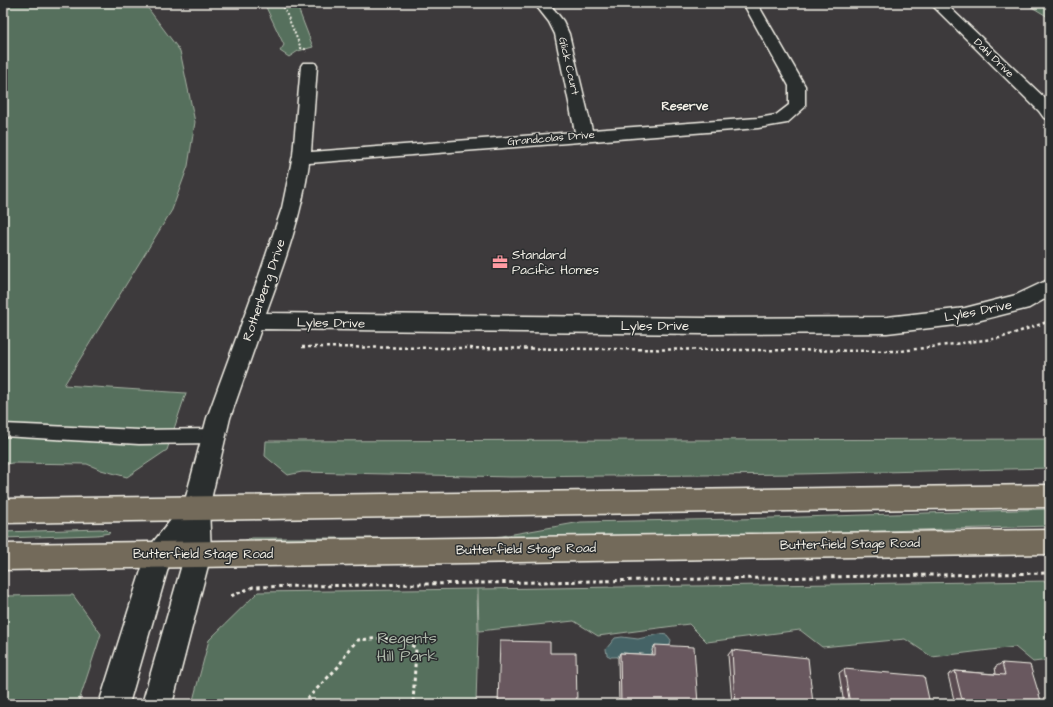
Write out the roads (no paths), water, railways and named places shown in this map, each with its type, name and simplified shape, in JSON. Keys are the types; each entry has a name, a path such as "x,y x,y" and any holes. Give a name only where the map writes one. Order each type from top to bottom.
{"main road":[{"path":"3,511 1050,496"},
{"name":"Butterfield Stage Road","path":"3,557 1050,542"}],"street":[{"name":"Glick Court","path":"541,3 556,21 562,34 584,135"},
{"name":"Grandcolas Drive","path":"302,158 584,135 758,123 781,119 797,107 797,86 750,3"},
{"name":"Dahl Drive","path":"937,3 1045,107 1050,114"},
{"name":"Rothenberg Drive","path":"196,508 206,458 228,390 276,257 292,207 302,158 309,66"},
{"name":"Lyles Drive","path":"253,320 321,323 674,326 887,325 965,316 1022,302 1050,287"},
{"path":"157,704 198,554 196,508"},
{"path":"114,704 159,555 196,508"}],"lane":[{"path":"3,430 139,437 214,436"}],"water":[{"path":"660,634 667,635 671,640 670,645 653,652 649,656 611,657 607,655 606,649 615,638 622,637 638,639"}],"place":[{"name":"Standard Pacific Homes","path":"500,262"}],"district":[{"name":"Reserve","path":"685,106"}],"park label":[{"name":"Regents Hill Park","path":"407,647"}]}
